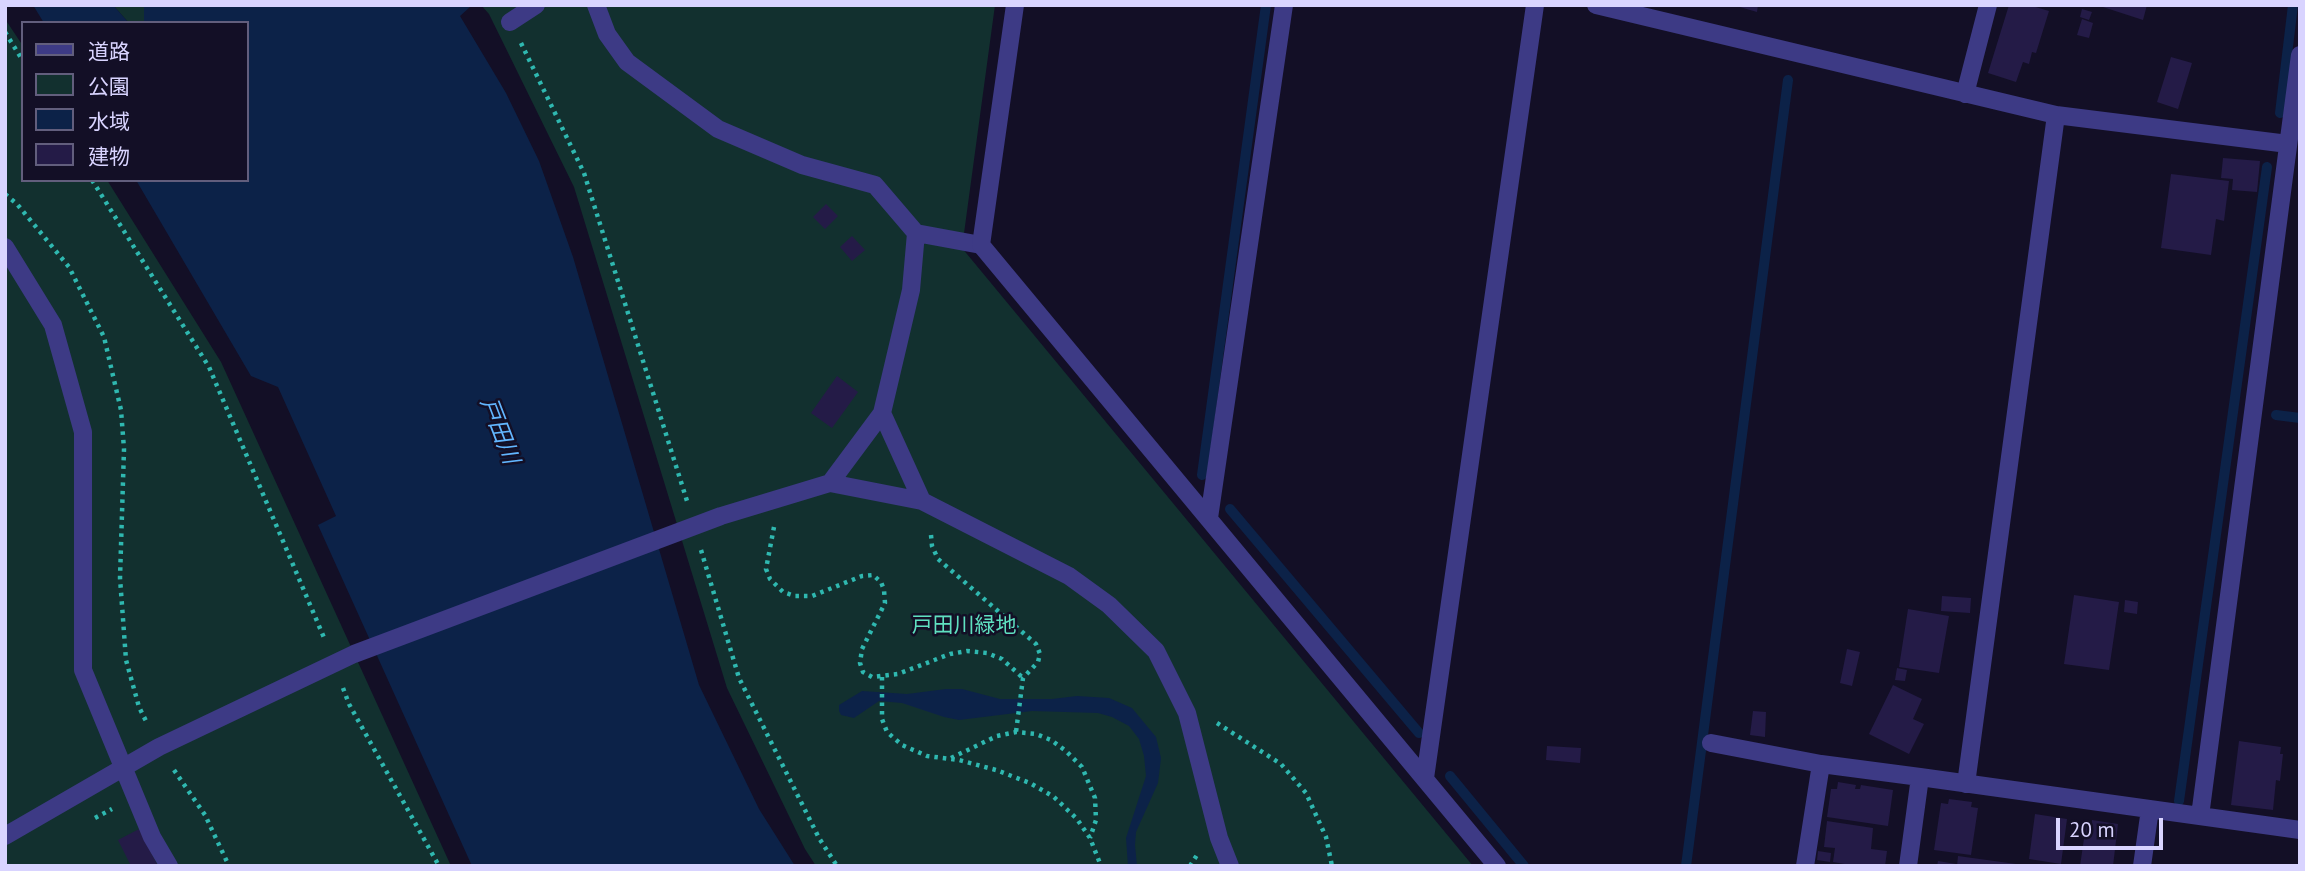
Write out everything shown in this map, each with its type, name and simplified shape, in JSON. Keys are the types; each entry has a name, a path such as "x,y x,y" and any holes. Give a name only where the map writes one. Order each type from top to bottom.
{"street":[{"path":"510,22 536,5"},
{"path":"596,5 607,34 627,62 718,129 802,165 876,184 916,233 981,245 1497,866"},
{"path":"981,245 1015,5"},
{"path":"1209,519 1284,5"},
{"path":"1425,778 1535,5"},
{"path":"1596,5 2056,115 2288,144"},
{"path":"1965,94 1989,5"},
{"path":"2200,816 2300,55"},
{"path":"1966,784 2056,115"},
{"path":"830,484 882,413 911,290 916,233"},
{"path":"5,247 53,326 83,432 83,670 152,837 169,866"},
{"path":"882,413 929,505"},
{"path":"5,836 122,766 354,654 695,526 830,484 929,505 1069,576 1109,605 1156,651 1187,713 1219,838 1230,866"},
{"path":"1712,743 1821,764 2300,830"},
{"path":"1805,866 1821,764"},
{"path":"1908,866 1920,777"},
{"path":"2142,866 2150,809"}],"path":[{"path":"510,22 584,173 695,526 739,678 819,838 837,866"},
{"path":"6,35 21,58"},
{"path":"93,182 209,367 349,704 439,866"},
{"path":"779,499 766,569 770,579 783,592 795,596 812,596 862,576 873,575 881,582 885,603 862,649 860,663 863,672 872,677 898,674 950,654 967,651 987,653 1002,659 1023,678"},
{"path":"929,505 932,546 938,559 1036,644 1040,654 1038,662 1023,678 1016,732"},
{"path":"882,677 882,719 887,732 902,745 927,756 996,770 1030,783 1054,797 1077,819 1090,838 1101,866"},
{"path":"1187,713 1214,721 1281,764 1306,793 1326,837 1332,866"},
{"path":"949,759 997,736 1016,732 1036,734 1051,740 1082,767 1095,798 1096,820 1090,838"},
{"path":"159,747 205,816 229,866"}],"green space":[{"path":"113,5 144,5 144,21 127,21"},
{"name":"戸田川緑地","path":"481,5 995,5 962,248 1473,866 816,866 805,849 727,688 574,187 489,14"},
{"path":"5,19 21,43 21,182 108,182 221,362 451,866 5,866"}],"water":[{"path":"33,5 113,5 127,21 43,21"},
{"name":"戸田川","path":"144,5 469,5 460,16 506,93 539,161 573,257 699,685 759,809 795,866 472,866 318,525 336,516 278,387 251,376 137,182 248,182 248,21 144,21"},
{"path":"962,689 1000,699 1077,696 1109,698 1132,708 1156,737 1161,758 1158,783 1136,832 1137,866 1128,866 1126,838 1146,776 1144,756 1139,739 1129,726 1112,717 1098,713 1032,711 959,720 902,703 879,701 854,718 841,715 839,711 839,705 862,691 907,694"}],"building":[{"path":"1733,5 1758,5 1757,12"},
{"path":"2009,5 2029,5 2049,11 2036,53 2032,52 2029,64 2023,62 2016,82 1988,73"},
{"path":"2147,5 2143,20 2103,7"},
{"path":"2082,9 2092,12 2089,20 2080,17"},
{"path":"2082,19 2093,23 2089,38 2077,35"},
{"path":"2171,57 2192,63 2178,109 2157,102"},
{"path":"2223,158 2260,161 2257,192 2232,190 2233,179 2221,178"},
{"path":"2171,174 2229,181 2224,221 2216,219 2211,255 2161,248"},
{"path":"826,204 838,216 825,229 813,217"},
{"path":"852,236 865,250 852,261 840,247"},
{"path":"837,376 858,392 832,428 811,413"},
{"path":"2074,595 2119,602 2109,670 2064,664"},
{"path":"1942,596 1971,598 1970,613 1941,611"},
{"path":"2125,600 2138,602 2137,614 2124,612"},
{"path":"1908,609 1949,616 1939,673 1899,667"},
{"path":"1847,649 1860,652 1852,686 1840,683"},
{"path":"1897,668 1907,670 1905,681 1895,680"},
{"path":"1893,685 1922,699 1913,719 1924,724 1909,754 1869,734"},
{"path":"1753,711 1766,712 1765,737 1750,735"},
{"path":"2239,741 2281,747 2280,754 2283,754 2280,781 2276,780 2273,810 2231,805"},
{"path":"1547,746 1581,748 1580,763 1546,760"},
{"path":"1838,782 1856,785 1855,789 1860,789 1861,785 1893,790 1888,826 1827,817 1831,789 1837,789"},
{"path":"1949,799 1972,802 1971,807 1978,808 1971,855 1934,850 1941,803 1948,804"},
{"path":"2035,814 2067,819 2061,864 2029,859"},
{"path":"2092,820 2118,824 2113,866 2080,866 2086,825 2091,826"},
{"path":"1827,821 1873,828 1871,849 1887,851 1885,866 1856,866 1833,862 1835,848 1824,847"},
{"path":"139,829 158,866 131,866 118,840"},
{"path":"1818,851 1831,853 1830,862 1817,860"},
{"path":"1958,856 2016,864 2016,866 1957,866"},
{"path":"1938,861 1956,864 1937,866"}],"waterway":[{"path":"1202,475 1266,5"},
{"path":"2280,113 2293,5"},
{"path":"1686,866 1788,80"},
{"path":"2179,801 2267,167"},
{"path":"2276,415 2300,418"},
{"path":"1230,509 1419,733"},
{"path":"1450,776 1524,866"}]}
